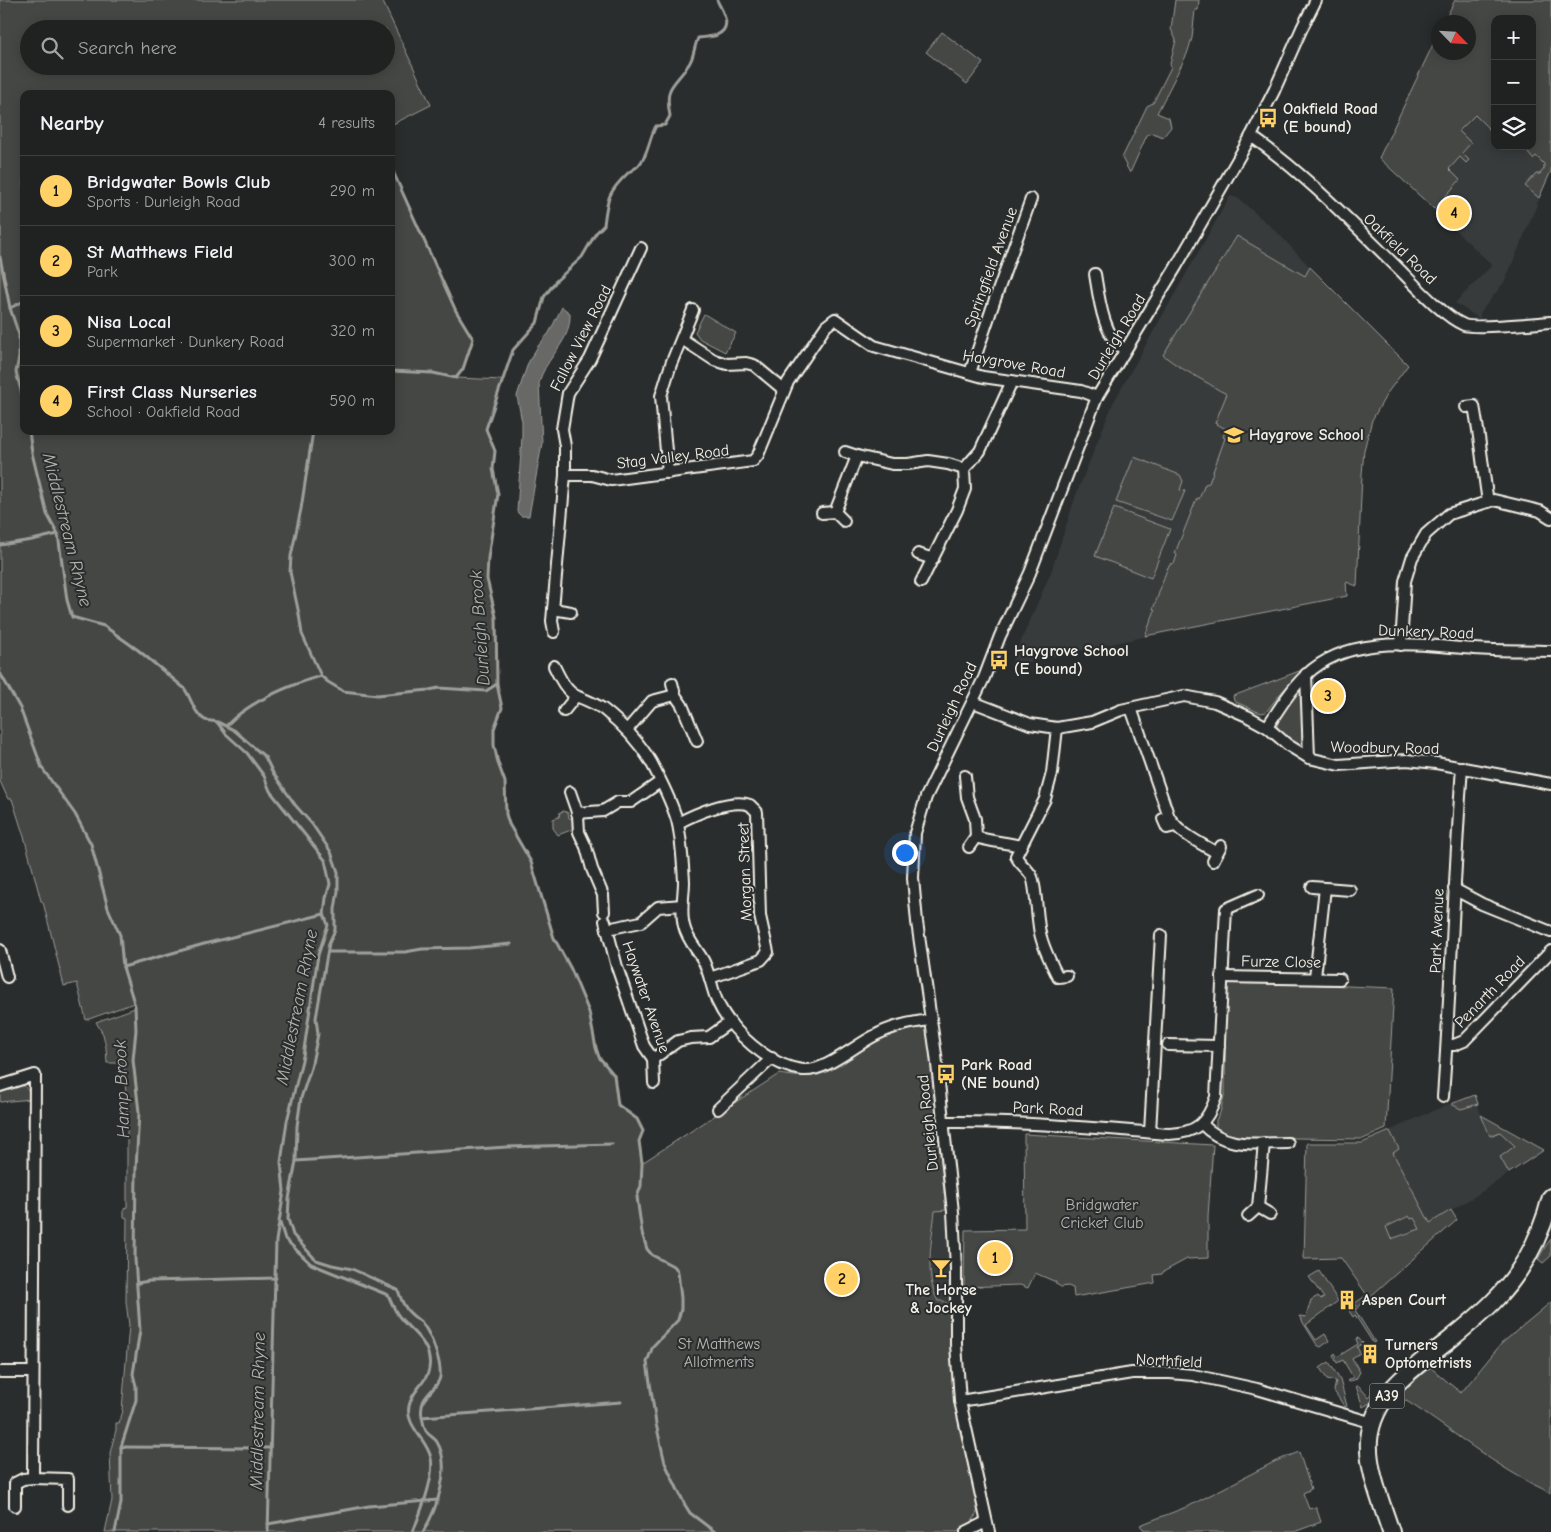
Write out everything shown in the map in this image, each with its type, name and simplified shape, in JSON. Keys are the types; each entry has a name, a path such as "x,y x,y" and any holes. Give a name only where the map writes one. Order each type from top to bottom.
{"main road":[{"name":"A39","path":"1391,1532 1372,1470 1370,1456 1369,1438 1373,1423 1383,1402 1396,1383 1471,1322 1505,1288 1546,1232 1550,1207"}],"street":[{"name":"Durleigh Road","path":"987,1527 960,1401 956,1344 956,1268 953,1212 944,1122 915,896 913,871 915,833 926,797 973,702 1000,636 1030,572 1098,397 1176,267 1251,136 1316,0"},
{"name":"Oakfield Road","path":"1251,136 1275,153 1300,175 1454,319 1470,326 1551,322"},
{"name":"Springfield Avenue","path":"970,374 1031,198"},
{"name":"Fallow View Road","path":"565,475 565,446 562,429 568,393 590,359 641,248"},
{"path":"1095,274 1104,315 1113,339 1119,347 1125,350"},
{"path":"668,473 661,396 671,364 693,310"},
{"name":"Haygrove Road","path":"835,319 874,346 896,353 970,374 1081,391 1098,397"},
{"name":"Stag Valley Road","path":"565,475 592,475 610,480 753,461 758,455 784,390 795,370 826,326 835,319"},
{"path":"682,339 714,360 727,364 746,363 754,365 784,390"},
{"path":"921,582 957,510 965,488 964,469 980,452 1012,381"},
{"path":"1466,407 1474,406 1488,502"},
{"path":"846,452 892,464 928,461 964,469"},
{"path":"835,512 857,456"},
{"path":"554,632 553,609 565,475"},
{"path":"1401,645 1405,581 1412,558 1426,534 1449,514 1494,500 1540,511 1551,518"},
{"path":"822,513 835,512 844,521"},
{"path":"918,554 932,559"},
{"path":"553,609 571,612"},
{"name":"Dunkery Road","path":"1267,727 1284,700 1306,674 1328,660 1349,650 1372,645 1432,645 1476,649 1551,651"},
{"path":"554,666 565,686 576,696 593,702 627,730 646,754 678,823 684,878 682,905 686,933 703,960 718,1003 730,1022 749,1043 772,1058 798,1069 817,1068 875,1035 908,1023 931,1020"},
{"path":"1306,674 1309,758"},
{"path":"672,683 675,695 682,704 697,741"},
{"path":"627,730 652,701 675,695"},
{"path":"564,711 576,696"},
{"name":"Woodbury Road","path":"973,702 1030,724 1057,728 1092,722 1131,708 1184,696 1215,702 1247,716 1267,727 1288,745 1309,758 1339,765 1407,760 1462,767 1551,784"},
{"path":"1131,708 1169,817 1175,826 1197,842 1217,853"},
{"path":"1057,728 1052,773 1045,799 1016,856 1020,865 1031,875 1034,884 1040,934 1058,977 1067,976"},
{"name":"Park Avenue","path":"1443,1096 1462,767"},
{"path":"965,776 967,797 975,818 976,837 969,847"},
{"path":"577,813 603,811 618,802 631,802 660,782"},
{"name":"Haywater Avenue","path":"570,792 577,813 579,832 603,895 605,921 617,967 644,1046 653,1059 654,1083"},
{"name":"Morgan Street","path":"678,823 698,814 734,804 750,805 757,812 760,916 768,952 761,960 710,978"},
{"path":"1163,819 1167,828 1175,826"},
{"path":"976,837 1020,846"},
{"path":"1312,887 1350,890"},
{"path":"1315,977 1325,888"},
{"path":"1454,888 1482,904 1551,932"},
{"name":"Furze Close","path":"1202,1124 1208,1117 1216,1098 1226,909 1258,895"},
{"path":"605,921 641,922 658,907 682,905"},
{"path":"1150,1132 1161,935"},
{"path":"0,950 7,977"},
{"name":"Penarth Road","path":"1446,1045 1454,1045 1464,1041 1551,951"},
{"name":"Furze Close","path":"1222,976 1340,979"},
{"path":"653,1059 673,1043 682,1039 709,1037 730,1022"},
{"path":"1168,1045 1183,1040 1219,1046"},
{"path":"718,1109 772,1058"},
{"path":"0,1086 35,1075 33,1478"},
{"name":"Park Road","path":"944,1122 1000,1121 1183,1133 1202,1124"},
{"path":"1202,1124 1208,1131 1225,1140 1288,1143"},
{"path":"1248,1216 1258,1208 1264,1143"},
{"path":"1258,1208 1270,1214"},
{"path":"0,1372 33,1372"},
{"name":"Northfield","path":"960,1401 1123,1374 1170,1373 1193,1375 1258,1388 1373,1423"},
{"path":"15,1506 15,1483 23,1479 33,1478 68,1478 68,1505"},
{"path":"966,1532 987,1527"}],"shaded area":[{"path":"1551,0 1551,171 1505,281 1480,313 1480,319 1455,303 1492,265 1379,158 1434,60 1476,60 1476,20 1491,16 1491,150 1536,150 1536,15 1494,15"},
{"name":"Haygrove School","path":"1230,196 1238,198 1276,231 1322,280 1388,392 1372,420 1364,450 1357,586 1346,582 1347,596 1010,666 1051,572 1076,495 1113,403"},
{"path":"562,307 570,313 569,324 564,339 545,367 539,383 542,443 529,516 521,516 517,512 522,422 517,396 528,363 538,346 549,333"},
{"path":"1475,1095 1481,1115 1544,1150 1477,1195 1420,1229 1316,1260 1304,1259 1307,1143 1362,1143 1439,1108"},
{"name":"The Horse & Jockey","path":"946,1210 951,1266 950,1306 944,1301 938,1301 932,1288 930,1271 935,1211"}],"green space":[{"name":"St Matthews Allotments","path":"0,0 382,0 391,20 20,20 20,75 395,75 395,28 431,105 395,123 395,90 20,90 20,435 395,435 395,176 456,311 473,339 463,369 456,378 503,380 486,429 495,451 493,469 498,494 488,558 487,579 496,617 497,684 502,708 494,729 494,745 505,782 506,814 509,824 531,862 554,938 571,969 589,1012 599,1058 614,1075 618,1105 637,1119 643,1131 639,1141 642,1163 779,1074 803,1077 818,1075 842,1064 884,1037 902,1031 927,1027 946,1210 935,1211 930,1257 931,1280 938,1301 944,1301 950,1306 955,1400 978,1504 975,1517 966,1527 958,1532 105,1532 112,1500 110,1453 116,1423 119,1423 123,1411 129,1325 126,1302 127,1218 124,1217 124,1208 127,1207 127,1114 124,1063 107,1063 103,1034 96,1022 135,1008 134,1003 86,1020 77,983 64,986 25,840 12,799 8,799 0,781"},
{"path":"1175,0 1199,0 1198,10 1195,10 1192,38 1187,54 1157,113 1169,118 1171,127 1163,137 1153,133 1147,135 1130,173 1122,158 1147,106 1153,103 1171,67 1170,64 1176,40 1171,29"},
{"path":"1455,0 1551,0 1551,171 1539,198 1525,186 1536,174 1540,174 1544,169 1544,164 1536,156 1533,159 1525,150 1536,150 1536,15 1491,15 1491,131 1475,115 1459,131 1471,143 1462,153 1469,160 1466,163 1460,157 1449,169 1460,180 1434,209 1379,158 1431,49 1431,60 1476,60 1476,15 1448,15"},
{"path":"942,32 983,63 967,84 926,52"},
{"name":"Haygrove School","path":"1237,236 1305,276 1310,267 1408,365 1388,392 1372,420 1364,450 1357,586 1346,582 1347,596 1145,636 1168,567 1171,563 1174,564 1177,555 1175,553 1197,498 1199,499 1205,484 1209,483 1225,438 1223,437 1226,429 1215,423 1226,396 1225,393 1163,355"},
{"path":"704,314 736,333 725,352 700,339 695,332"},
{"path":"1134,457 1180,475 1183,481 1180,490 1185,491 1172,521 1116,502"},
{"path":"1114,508 1170,529 1151,578 1095,556"},
{"path":"1302,670 1266,712 1258,712 1234,701 1233,696"},
{"path":"1299,690 1302,690 1304,748 1302,749 1281,733 1277,726 1284,708"},
{"path":"560,812 568,813 569,818 575,819 576,828 558,835 553,828 553,819 559,817"},
{"path":"1231,981 1394,988 1386,1129 1363,1139 1229,1137 1221,1134 1216,1128 1216,1120 1220,1113 1225,1092 1226,986"},
{"path":"17,1084 27,1088 31,1099 0,1102 0,1092"},
{"path":"1475,1095 1478,1104 1461,1109 1451,1104"},
{"path":"1481,1115 1544,1150 1509,1173 1500,1157 1515,1146 1500,1132 1490,1136"},
{"path":"1390,1131 1399,1149 1393,1153 1430,1223 1451,1210 1457,1220 1355,1310 1375,1342 1373,1343 1355,1315 1353,1317 1349,1311 1357,1306 1355,1303 1367,1295 1341,1258 1304,1259 1307,1143 1362,1143","holes":["1409,1216 1411,1219 1414,1218 1420,1229 1391,1239 1386,1227"]},
{"name":"Bridgwater Cricket Club","path":"1024,1134 1213,1145 1208,1216 1208,1258 1187,1259 1162,1274 1154,1275 1155,1283 1074,1297 1073,1288 1068,1286 1061,1287 1056,1282 1035,1273 1028,1288 1020,1285 964,1287 965,1230 1025,1229"},
{"path":"1551,1239 1551,1256 1543,1263 1538,1259"},
{"path":"1319,1271 1338,1301 1306,1325 1316,1340 1325,1334 1329,1341 1321,1347 1317,1345 1299,1316 1306,1317 1311,1300 1318,1296 1321,1299 1324,1298 1309,1277"},
{"path":"1551,1302 1551,1493 1511,1472 1397,1395 1430,1367 1461,1393 1501,1344"},
{"path":"1358,1338 1363,1343 1357,1347 1360,1353 1352,1358 1360,1372 1356,1379 1349,1382 1347,1381 1353,1377 1343,1360 1337,1363 1333,1355 1335,1353 1337,1357 1358,1344 1356,1339"},
{"path":"1329,1362 1340,1380 1346,1407 1334,1391 1336,1381 1327,1379 1320,1368"},
{"path":"1379,1382 1384,1383 1370,1403 1363,1407 1356,1386 1359,1386 1369,1398"},
{"path":"1299,1452 1311,1489 1303,1493 1309,1509 1316,1507 1321,1522 1294,1532 1153,1532 1143,1529 1140,1525 1189,1506 1276,1461"}],"waterway":[{"name":"Durleigh Brook","path":"715,1532 690,1513 685,1505 665,1463 656,1424 647,1362 653,1346 678,1320 681,1298 678,1272 675,1267 652,1255 647,1249 642,1233 637,1197 641,1186 642,1163 639,1141 643,1131 637,1119 618,1105 614,1075 599,1057 589,1012 571,969 554,938 531,862 509,824 506,814 505,782 494,745 494,729 502,708 497,684 496,617 487,579 488,558 498,494 493,469 495,451 486,429 513,350 537,323 544,297 556,281 582,257 596,233 604,225 608,202 616,185 641,162 656,126 665,125 670,116 668,106 669,92 691,61 698,38 717,35 725,28 724,14 717,0"},
{"path":"395,176 456,311 473,339 463,369 456,378 433,373 395,371"},
{"name":"Middlestream Rhyne","path":"0,228 0,237"},
{"name":"Middlestream Rhyne","path":"0,257 10,308 19,335 19,357 16,372 20,386"},
{"path":"10,308 20,303"},
{"name":"Middlestream Rhyne","path":"30,435 47,514 58,534 67,600 72,617 104,626 138,650 184,688 195,710 201,717 205,720 217,722 226,734 247,753 264,776 270,791 325,860 330,884 324,914 328,925 318,955 303,1056 287,1121 281,1162 284,1191 276,1241 268,1532"},
{"path":"312,435 301,509 291,556 290,572 302,634 321,676"},
{"path":"0,545 58,534"},
{"name":"Hamp Brook","path":"0,673 20,708 42,768 75,814 91,844 108,908 120,935 123,967 135,1006 136,1030 133,1060 139,1112 135,1259 140,1330 133,1374 136,1386 136,1400 121,1447 121,1503 115,1532"},
{"path":"227,725 258,701 321,676 343,691 377,695 439,688 486,691 497,684"},
{"path":"218,722 234,730 265,757 273,773 331,852 338,872 335,930 329,943 316,1018 318,1034 311,1068 301,1098 297,1126 296,1161 289,1199 288,1219 293,1235 316,1260 352,1269 398,1290 405,1306 422,1323 432,1341 438,1357 440,1377 425,1398 422,1417 426,1431 436,1441 441,1452 443,1475 438,1500 423,1532"},
{"path":"123,967 204,944 324,914"},
{"path":"328,952 405,952 422,949 469,948 511,944"},
{"path":"296,1161 507,1147 612,1144"},
{"path":"280,1223 285,1239 311,1264 388,1295 398,1315 421,1340 427,1351 429,1358 428,1372 411,1399 409,1413 413,1426 429,1451 432,1466 426,1495 413,1532"},
{"path":"137,1283 149,1281 276,1278"},
{"path":"422,1417 621,1402"},
{"path":"121,1447 270,1448"},
{"path":"268,1524 369,1506 438,1500"}],"place":[{"name":"Oakfield Road (E bound)","path":"1268,118"},
{"name":"First Class Nurseries","path":"1454,213"},
{"name":"Haygrove School","path":"1234,435"},
{"name":"Haygrove School (E bound)","path":"999,660"},
{"name":"Nisa Local","path":"1328,696"},
{"name":"Park Road (NE bound)","path":"946,1074"},
{"name":"Bridgwater Bowls Club","path":"995,1258"},
{"name":"The Horse & Jockey","path":"941,1268"},
{"name":"St Matthews Field","path":"842,1279"},
{"name":"Aspen Court","path":"1347,1300"},
{"name":"Turners Optometrists","path":"1370,1354"}]}
